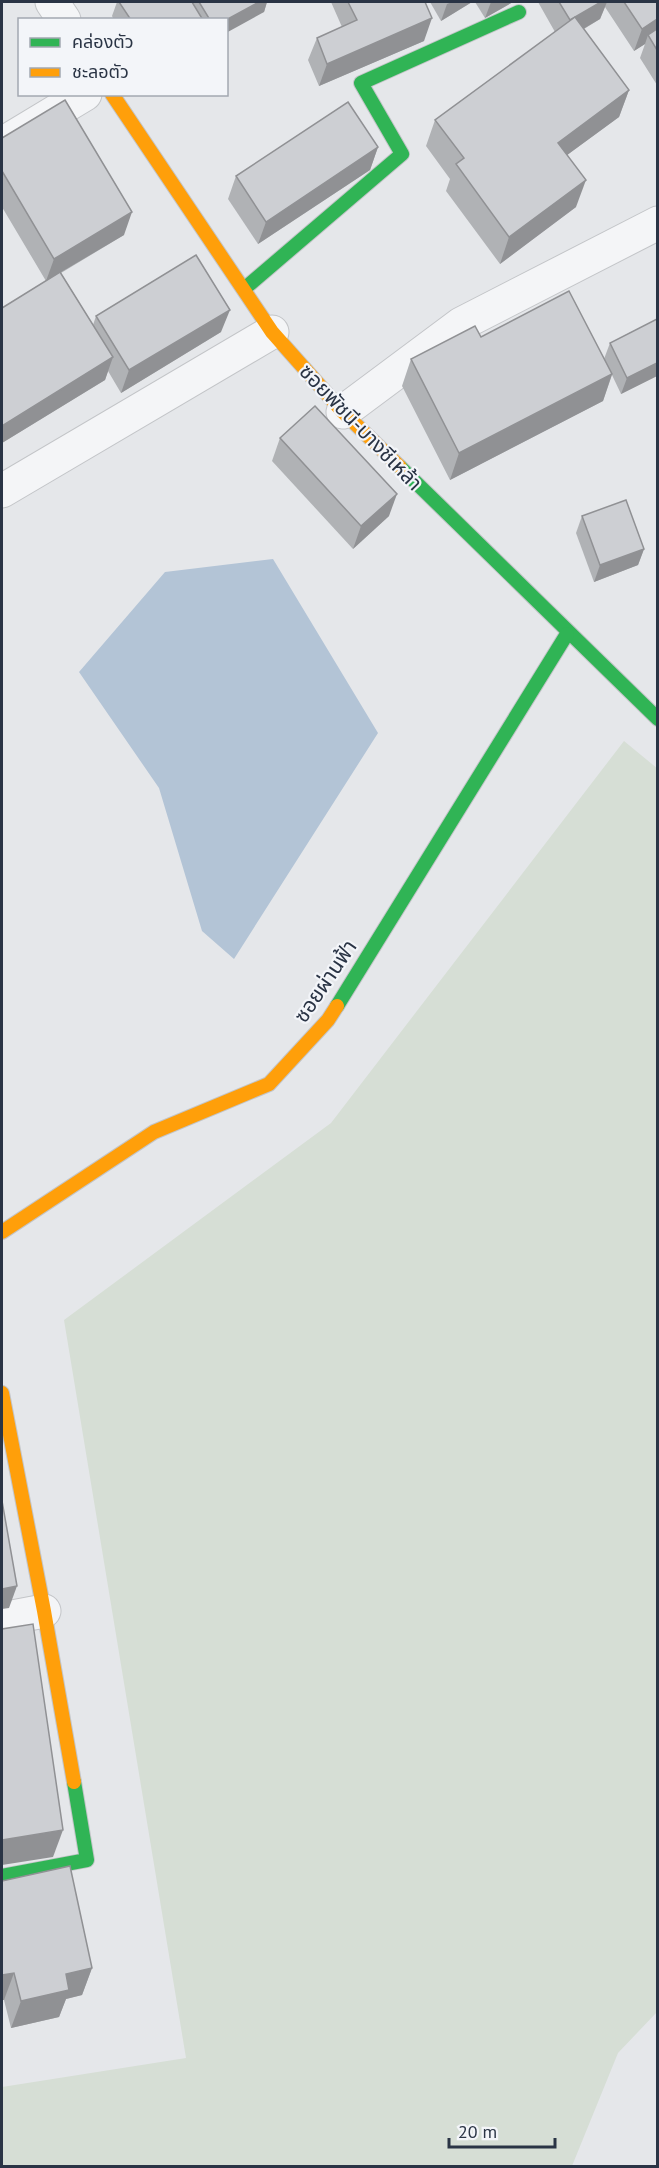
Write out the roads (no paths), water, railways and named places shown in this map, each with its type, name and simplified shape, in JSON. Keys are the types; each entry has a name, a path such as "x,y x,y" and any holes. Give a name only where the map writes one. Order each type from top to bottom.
{"street":[{"path":"52,2 63,18"},
{"path":"244,289 402,154 361,83 519,12"},
{"path":"2,144 82,96"},
{"name":"ซอยพัชนี-บางชีเหล้า","path":"113,96 272,332 343,412 567,634 657,719"},
{"path":"343,412 461,324 657,223"},
{"path":"2,491 272,332"},
{"name":"ซอยผ่านฟ้า","path":"2,1232 154,1132 270,1084 328,1020 567,634"},
{"path":"2,1393 44,1611 87,1860 2,1876"},
{"path":"2,1619 44,1611"}],"water":[{"path":"273,559 378,733 234,959 202,931 159,788 79,672 165,572"}]}
